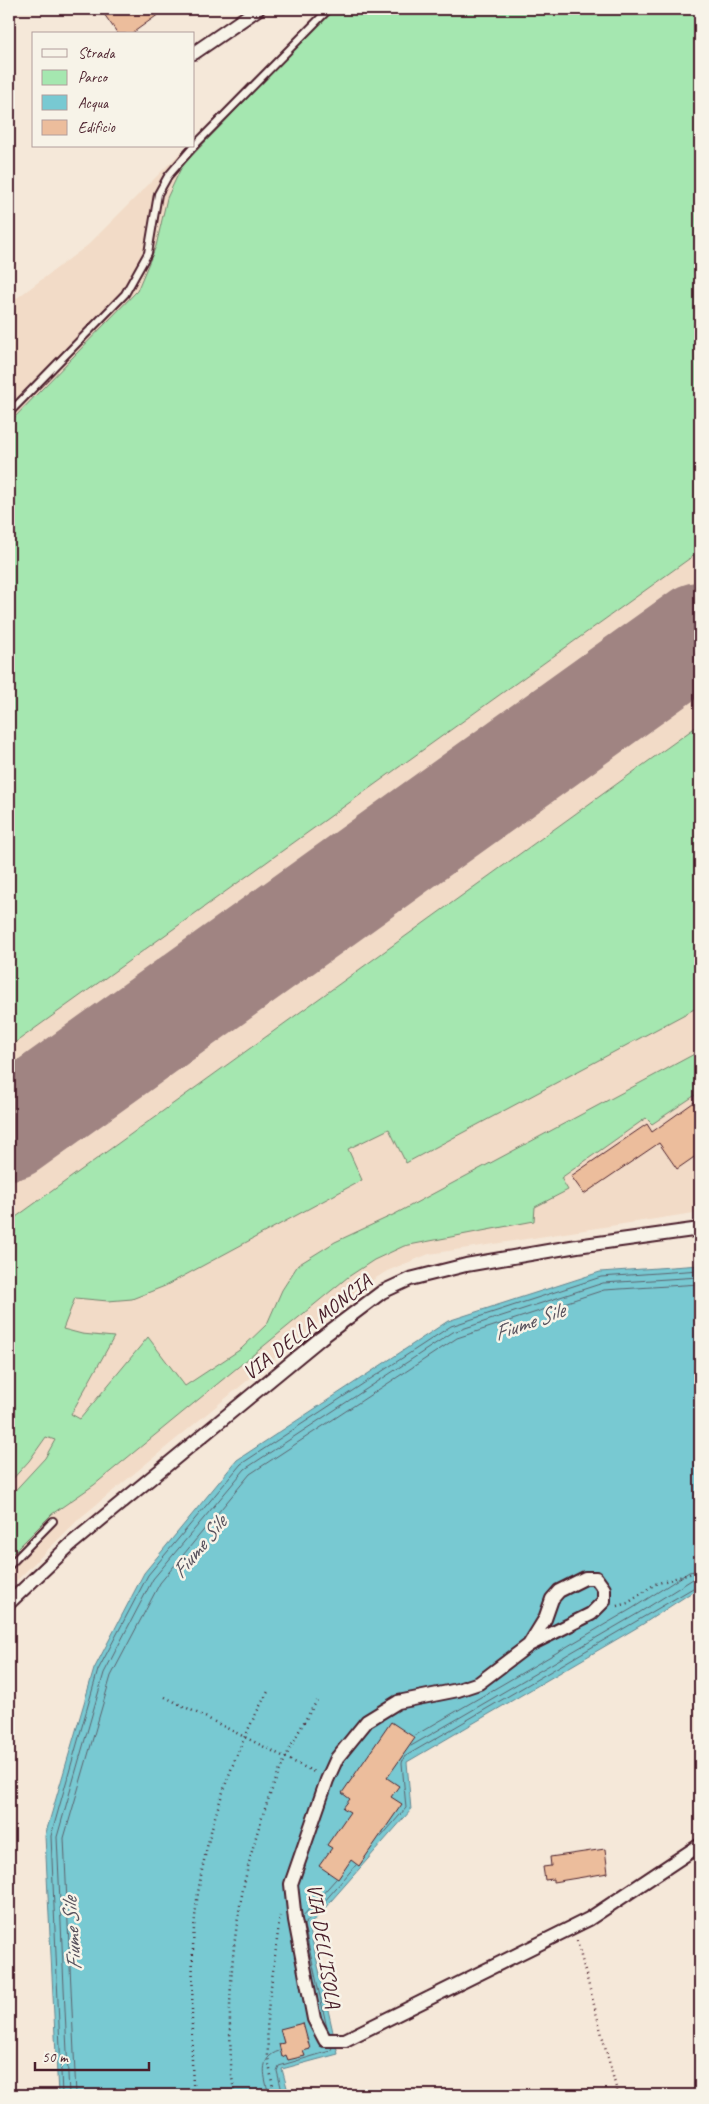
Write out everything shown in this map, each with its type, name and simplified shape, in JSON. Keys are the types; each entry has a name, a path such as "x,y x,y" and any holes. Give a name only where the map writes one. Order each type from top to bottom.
{"street":[{"path":"195,53 258,9"},
{"name":"VIA DELLA MONCIA","path":"9,1603 71,1544 321,1338 382,1292 410,1280 466,1265 577,1246 700,1229"},
{"name":"VIA DELL'ISOLA","path":"528,1645 545,1619 552,1599 559,1591 585,1578 596,1578 604,1589 604,1601 591,1614 528,1645 479,1683 426,1698 398,1702 367,1721 337,1758 327,1780 291,1884 295,1920 314,2019 325,2040 345,2040 589,1919 700,1845"}],"lane":[{"path":"195,145 329,9"},
{"path":"9,413 125,294 148,252 158,194 168,176 192,148"},
{"path":"9,1566 53,1521"}],"path":[{"path":"591,1614 628,1603 655,1584 700,1571"},
{"path":"194,2095 192,2046 194,1928 202,1877 215,1820 254,1715 269,1690"},
{"path":"165,1697 315,1772"},
{"path":"235,2095 232,2081 230,1995 240,1914 262,1813 298,1730 318,1701"},
{"path":"274,2095 268,2057 267,2018 278,1923 283,1907"},
{"path":"573,1927 618,2095"}],"shaded area":[{"path":"325,9 700,9 700,1212 429,1254 387,1271 360,1288 80,1518 9,1588 9,304 88,245 185,148 195,148 195,139"}],"green space":[{"path":"333,9 700,9 700,551 9,1047 9,423 137,291 156,246 167,198 182,166"},
{"path":"700,724 700,1006 406,1163 389,1129 348,1149 362,1180 165,1286 132,1299 108,1301 75,1298 63,1329 82,1334 114,1337 71,1414 80,1419 148,1337 185,1386 241,1349 267,1324 282,1290 298,1265 335,1242 395,1214 700,1051 700,1092 652,1124 646,1118 561,1178 568,1190 535,1207 534,1221 404,1246 374,1260 348,1277 94,1485 52,1514 9,1557 9,1497 45,1458 55,1440 46,1437 29,1461 9,1483 9,1222"}],"water":[{"name":"Fiume Sile","path":"700,1265 700,1587 643,1624 407,1762 411,1810 309,1926 338,2054 282,2069 289,2095 58,2095 45,1836 94,1669 144,1573 237,1460 448,1321 600,1272"}],"building":[{"path":"111,9 166,9 134,32 117,32 104,14"},
{"path":"700,1098 700,1153 677,1169 659,1143 584,1194 571,1176 647,1124 652,1132"},
{"path":"391,1722 415,1738 387,1778 399,1786 391,1797 402,1804 359,1866 351,1860 338,1879 319,1866 332,1848 327,1845 350,1812 343,1808 350,1799 342,1793"},
{"path":"605,1849 608,1873 553,1882 553,1879 545,1880 543,1867 551,1866 550,1857"},
{"path":"303,2023 310,2049 303,2051 305,2056 288,2060 286,2055 282,2057 279,2044 284,2043 280,2029"}],"runway":[{"path":"9,1129 700,633"}]}
